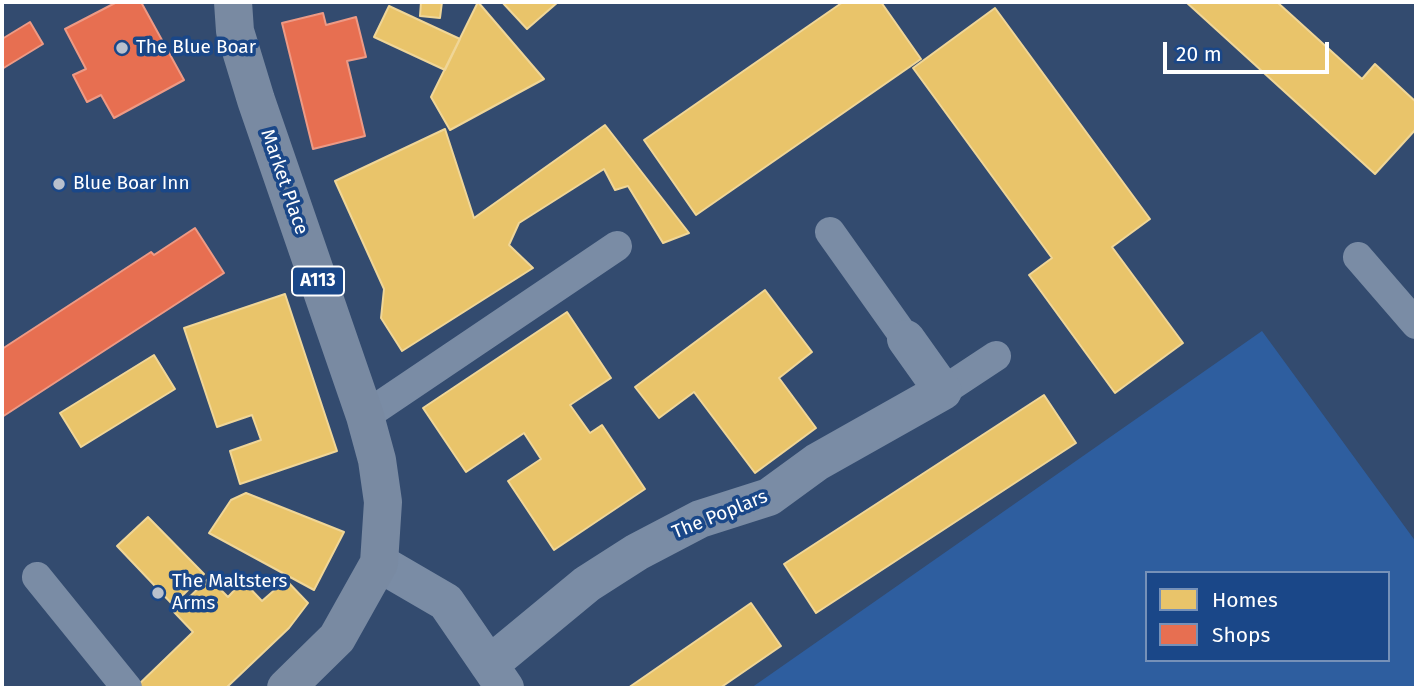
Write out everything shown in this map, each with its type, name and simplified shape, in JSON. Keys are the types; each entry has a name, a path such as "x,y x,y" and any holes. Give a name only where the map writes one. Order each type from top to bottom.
{"main road":[{"name":"Market Place","path":"233,2 235,31 256,100 365,416 377,460 383,502 379,563"},
{"name":"A113","path":"286,688 337,638 379,563"}],"street":[{"path":"906,338 943,391"},
{"name":"The Poplars","path":"497,677 587,584 637,552 700,519 769,497 817,462 943,391"},
{"path":"379,563 446,602 497,677"}],"lane":[{"path":"830,232 906,338"},
{"path":"365,416 617,246"},
{"path":"1358,257 1416,324"},
{"path":"943,391 996,356"},
{"path":"37,577 127,688"}],"shaded area":[{"path":"1262,331 1416,542 1416,688 751,688"}],"building: Homes":[{"path":"421,2 442,2 440,18 420,16"},
{"path":"478,2 544,79 450,130 431,97"},
{"path":"502,2 558,2 527,29"},
{"path":"843,2 881,2 921,59 696,215 644,140"},
{"path":"1186,2 1277,2 1362,79 1375,64 1416,102 1416,129 1375,174"},
{"path":"389,6 460,39 445,70 374,37"},
{"path":"995,8 1150,219 1112,247 1183,343 1115,393 1029,275 1052,258 913,68"},
{"path":"605,125 689,233 663,243 628,186 615,190 604,169 519,223 509,245 533,268 402,351 381,318 384,289 335,181 445,129 474,218"},
{"path":"765,290 812,352 779,378 816,428 755,473 694,392 659,418 635,387"},
{"path":"285,294 337,451 240,484 230,451 261,440 252,415 217,427 184,328"},
{"path":"567,312 611,378 570,405 590,433 602,425 645,489 554,550 508,481 541,459 524,433 466,472 423,408"},
{"path":"154,355 175,389 81,447 60,413"},
{"path":"1044,395 1076,443 816,613 784,564"},
{"path":"246,493 344,532 314,590 209,533 231,500"},
{"path":"148,517 204,574 173,605 117,546"},
{"path":"209,578 228,597 243,581 262,601 286,580 308,603 289,628 226,688 135,688 193,632 174,612"},
{"path":"751,603 781,646 720,688 628,688"}],"building: Shops":[{"path":"117,2 141,2 184,80 114,118 101,95 87,102 73,75 86,69 65,29"},
{"path":"323,13 326,25 356,17 366,57 347,61 365,136 313,149 282,23"},
{"path":"30,22 43,44 2,69 2,39"},
{"path":"195,228 224,273 2,417 2,349 151,252 154,255"}],"place":[{"name":"The Blue Boar","path":"122,48"},
{"name":"Blue Boar Inn","path":"59,184"},
{"name":"The Maltsters Arms","path":"158,593"}]}
